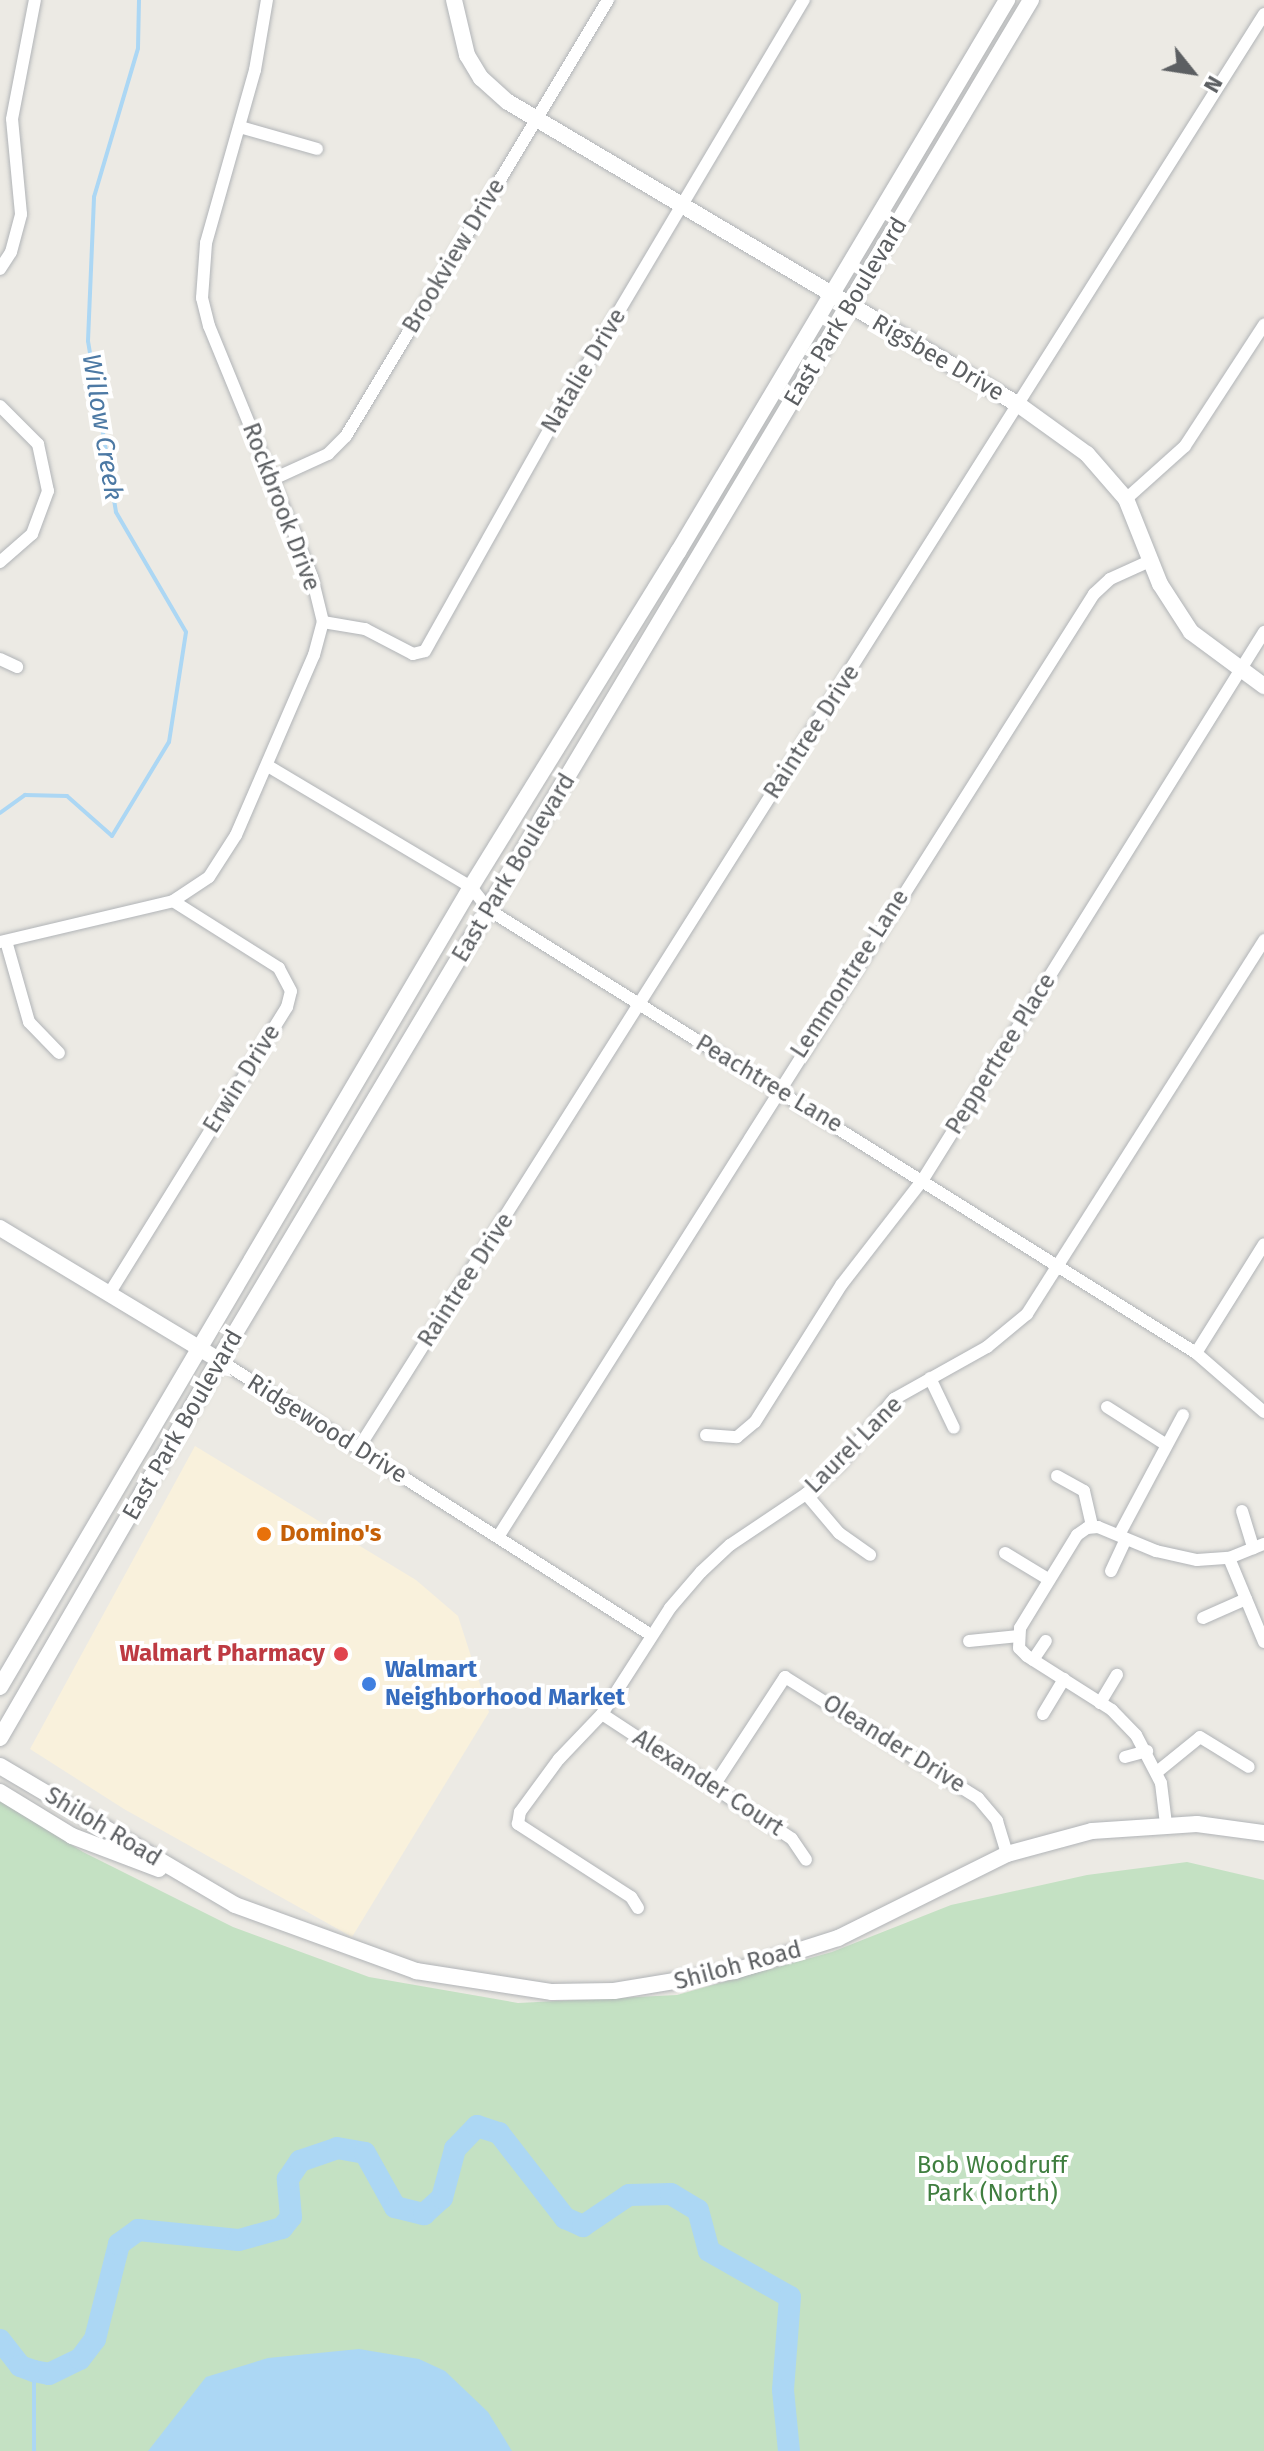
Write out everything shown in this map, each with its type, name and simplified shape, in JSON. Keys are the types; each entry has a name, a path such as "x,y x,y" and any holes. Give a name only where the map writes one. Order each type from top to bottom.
{"main road":[{"name":"Rigsbee Drive","path":"454,0 461,42 481,78 536,120 848,307 1019,405 1087,454 1126,499 1160,584 1191,632 1264,686"},
{"name":"East Park Boulevard","path":"0,1687 197,1347 471,887 1007,0"},
{"name":"East Park Boulevard","path":"0,1738 219,1360 1031,0"},
{"name":"Ridgewood Drive","path":"0,1228 219,1360"},
{"name":"Shiloh Road","path":"0,1766 238,1906 416,1971 502,1987 614,1991 735,1971 838,1938 1007,1854 1092,1831 1166,1824 1264,1833"},
{"name":"Shiloh Road","path":"0,1792 72,1836 205,1887"}],"street":[{"path":"0,269 11,252 21,214 12,106 35,0"},
{"name":"Rockbrook Drive","path":"3,941 173,901 221,865 304,684 323,622 312,577 271,480 202,298 206,243 240,127 267,0"},
{"name":"Brookview Drive","path":"271,480 328,454 346,436 608,0"},
{"name":"Natalie Drive","path":"323,622 365,629 413,654 425,651 804,0"},
{"name":"Raintree Drive","path":"358,1449 1264,14"},
{"path":"240,127 317,149"},
{"path":"1126,499 1185,446 1264,325"},
{"path":"0,406 38,444 48,491 32,534 0,562"},
{"name":"Lemmontree Lane","path":"498,1537 776,1090 1094,594 1119,573 1152,560"},
{"name":"Peppertree Place","path":"706,1435 737,1437 755,1422 842,1284 922,1181 1264,632"},
{"path":"0,659 17,667"},
{"name":"Peachtree Lane","path":"268,766 471,887 489,910 1196,1353 1264,1412"},
{"name":"Erwin Drive","path":"109,1294 287,1007 291,991 279,968 173,901"},
{"name":"Laurel Lane","path":"638,1908 631,1897 518,1824 520,1812 559,1759 602,1714 651,1635 730,1545 806,1494 840,1464 894,1399 1005,1334 1027,1314 1264,940"},
{"path":"3,941 29,1022 59,1053"},
{"path":"1196,1353 1264,1244"},
{"name":"Ridgewood Drive","path":"219,1360 651,1635"},
{"path":"930,1378 954,1428"},
{"path":"1107,1407 1165,1444"},
{"path":"1111,1571 1165,1444 1183,1415"},
{"path":"1057,1476 1084,1491 1092,1527"},
{"path":"806,1494 839,1533 870,1555"},
{"path":"1166,1824 1157,1772 1129,1726 1100,1703 1022,1652 1019,1636 1048,1579 1077,1535 1092,1527 1176,1556 1229,1558 1258,1546 1242,1511"},
{"path":"1005,1553 1048,1579"},
{"path":"1229,1558 1264,1642"},
{"path":"1203,1618 1246,1599"},
{"path":"969,1641 1019,1636"},
{"path":"1033,1660 1046,1641"},
{"path":"1100,1703 1117,1675"},
{"name":"Oleander Drive","path":"715,1784 785,1677 978,1798 997,1821 1007,1854"},
{"path":"1043,1714 1064,1679"},
{"name":"Alexander Court","path":"602,1714 715,1784 792,1839 806,1860"},
{"path":"1157,1772 1200,1737 1249,1767"},
{"path":"1125,1757 1147,1751"}],"shaded area":[{"path":"195,1446 416,1580 458,1616 489,1712 352,1937 124,1809 30,1749"}],"green space":[{"name":"Bob Woodruff Park (North)","path":"0,1801 83,1852 233,1927 369,1977 518,2003 677,1995 832,1952 951,1905 1087,1875 1187,1862 1264,1880 1264,2451 0,2451"}],"water":[{"path":"359,2349 419,2359 445,2371 488,2412 512,2451 148,2451 206,2377 268,2358"}],"waterway":[{"name":"Willow Creek","path":"0,813 25,795 67,796 112,836 169,742 186,632 116,512 88,341 94,197 138,48 139,0"},
{"path":"0,2340 20,2366 34,2371 49,2374 80,2359 95,2339 119,2244 138,2230 239,2240 282,2228 291,2217 288,2179 300,2161 337,2148 365,2153 395,2207 424,2214 442,2198 455,2149 477,2126 499,2133 565,2218 583,2226 629,2195 671,2194 698,2210 709,2251 790,2297 783,2390 789,2451"},
{"path":"34,2371 34,2451"}],"place":[{"name":"Domino's","path":"264,1534"},
{"name":"Walmart Pharmacy","path":"341,1654"},
{"name":"Walmart Neighborhood Market","path":"369,1684"}]}
